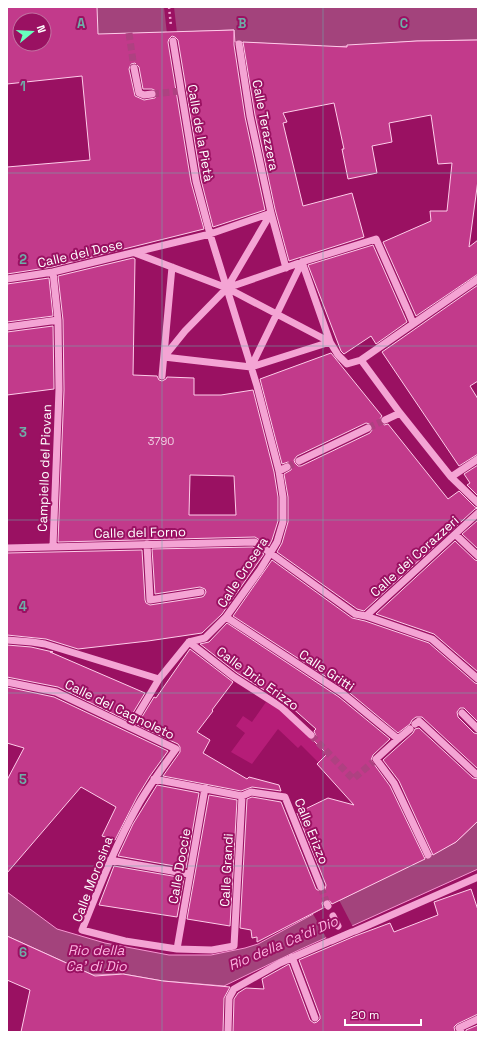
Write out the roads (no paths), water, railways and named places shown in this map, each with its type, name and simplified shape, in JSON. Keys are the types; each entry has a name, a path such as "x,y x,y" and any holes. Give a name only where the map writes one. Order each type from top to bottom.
{"street":[{"name":"Calle de la Pietà","path":"173,41 196,182 209,231 227,288"},
{"name":"Calle Terazzera","path":"239,44 250,116 271,211 286,268"},
{"path":"134,68 137,88 140,93 144,95 152,94"},
{"name":"Calle del Dose","path":"7,280 53,272 135,253 271,211"},
{"path":"164,357 185,331 227,288 271,211"},
{"path":"227,288 376,239 413,324"},
{"path":"135,253 227,288 330,342"},
{"path":"251,368 304,262"},
{"path":"304,262 330,342 338,355 347,364 361,360 478,279"},
{"path":"162,376 172,267"},
{"name":"Campiello del Piovan","path":"53,272 58,320 58,390 53,546"},
{"name":"Calle Crosera","path":"189,642 205,638 226,617 249,587 277,542 283,522 283,497 280,471 257,386 227,288"},
{"path":"7,327 58,320"},
{"path":"164,357 251,368 330,342"},
{"path":"361,360 400,413 451,477 478,503"},
{"path":"385,420 400,413"},
{"path":"299,461 368,428"},
{"path":"451,477 478,459"},
{"path":"280,471 287,467"},
{"name":"Calle dei Corazzeri","path":"366,616 478,514"},
{"path":"456,535 478,556"},
{"name":"Calle del Forno","path":"7,548 255,542 354,614 366,616 432,639 478,679"},
{"path":"147,544 150,600 200,592"},
{"name":"Calle Gritti","path":"226,617 342,693 398,739"},
{"path":"7,640 32,642 159,679"},
{"path":"130,726 159,679 189,642"},
{"name":"Calle Drio Erizzo","path":"189,642 234,677 281,707 310,735"},
{"name":"Calle del Cagnoleto","path":"7,682 56,692 176,749"},
{"path":"462,713 478,729"},
{"path":"428,855 394,783 374,760 420,721 476,774"},
{"name":"Calle Morosina","path":"176,749 154,779 137,806 110,860 82,930 124,941 176,949 212,950 234,946"},
{"name":"Calle Erizzo","path":"154,779 242,796 251,792 285,797 321,887"},
{"name":"Calle Doccie","path":"176,949 205,788"},
{"name":"Calle Grandi","path":"234,946 242,796"},
{"path":"110,860 189,874"},
{"path":"228,1032 229,998 234,989 292,957 478,877"},
{"path":"333,916 338,926"},
{"path":"292,957 315,1018"},
{"path":"460,1030 478,1019"}],"water":[{"path":"21,7 478,7 478,40 417,41 321,48 321,46 235,42 234,30 95,35 52,22 52,12 21,12"},
{"name":"Rio della Ca' di Dio","path":"478,821 478,869 301,949 224,986 163,981 123,974 93,975 7,936 7,892 57,929 105,943 169,955 211,955 245,948 258,944 328,906 456,842"}],"tunnel":[{"path":"129,33 134,68"},
{"path":"152,94 181,91"},
{"path":"368,428 385,420"},
{"path":"287,467 299,461"},
{"path":"311,735 353,779 373,762"},
{"path":"321,887 327,904"}],"water label":[{"name":"Rio della Ca'di Dio","path":"283,943"}]}
